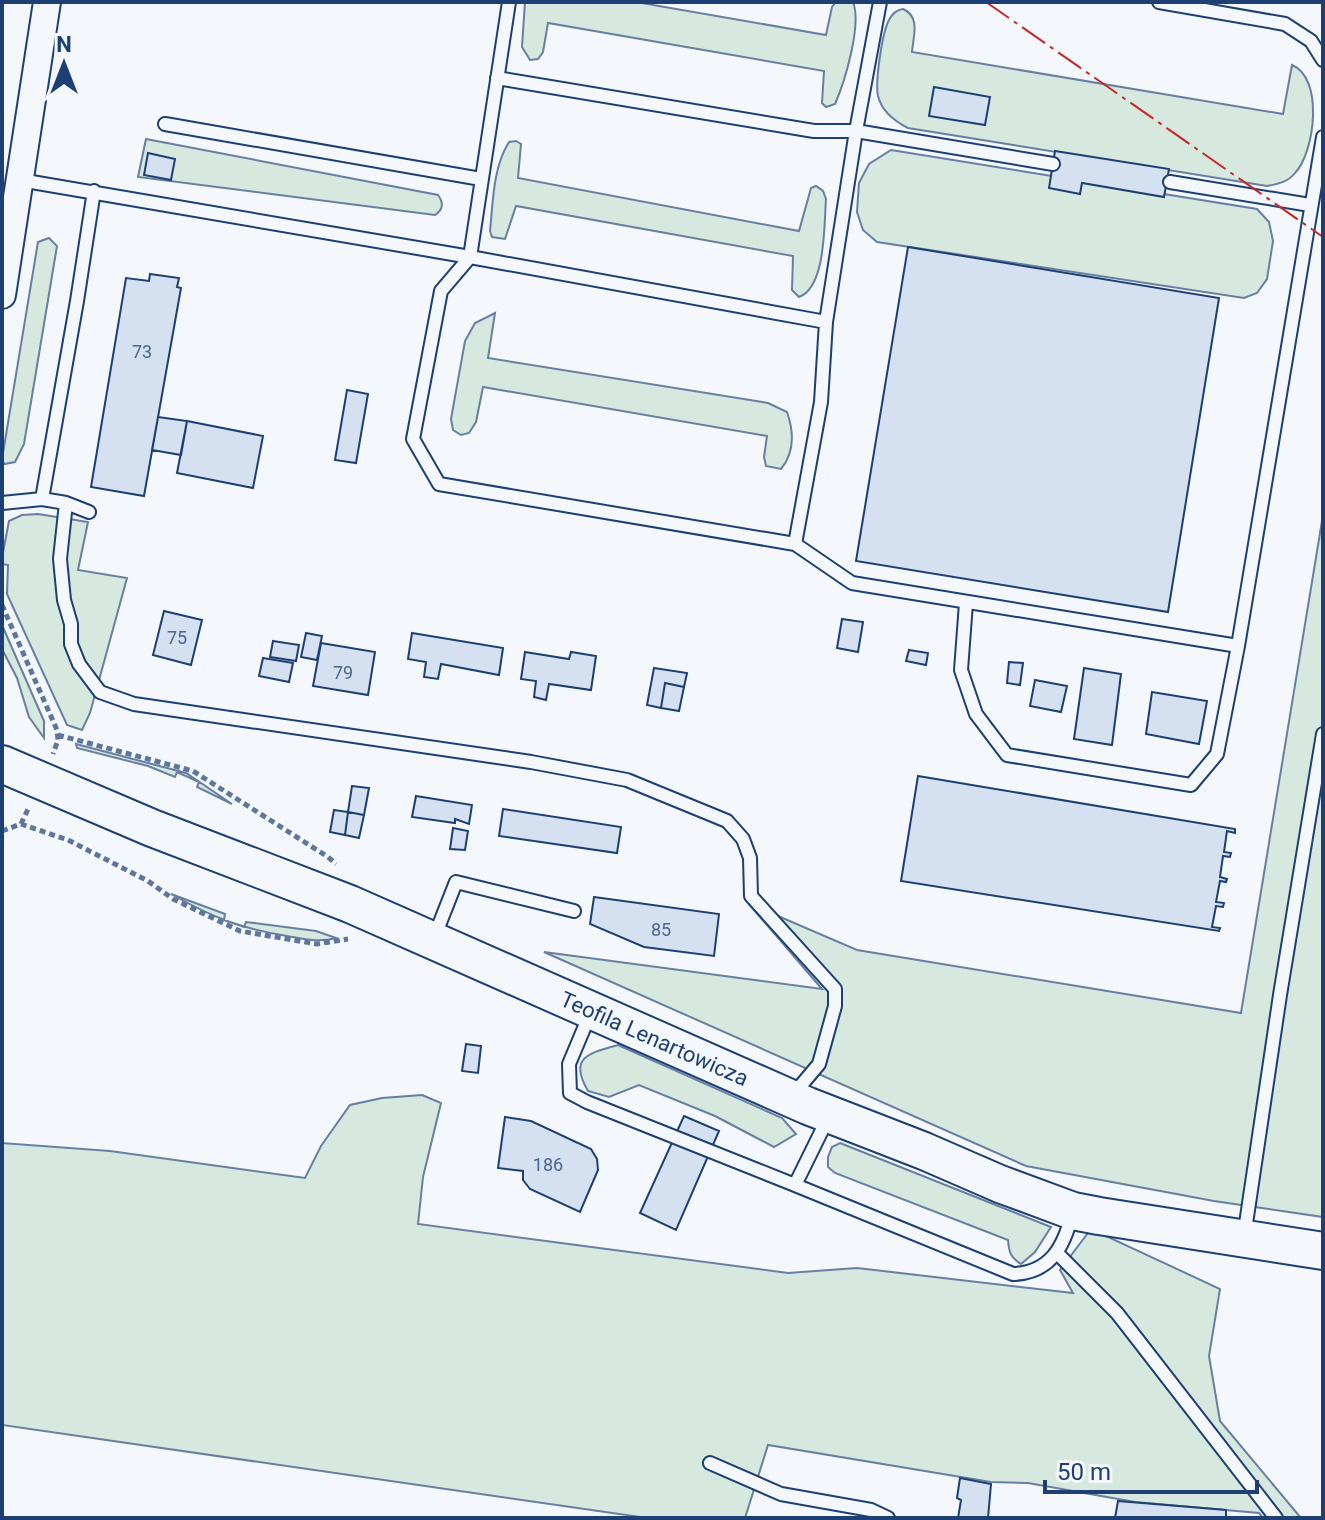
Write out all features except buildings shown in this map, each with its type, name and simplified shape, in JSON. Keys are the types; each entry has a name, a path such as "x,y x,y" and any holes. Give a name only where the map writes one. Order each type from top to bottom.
{"street":[{"path":"2,295 47,2"},
{"name":"Teofila Lenartowicza","path":"2,764 140,823 350,904 829,1115 1073,1211 1323,1251"}],"lane":[{"path":"509,2 470,257 441,291 413,439 439,484 795,544 852,583 1238,646"},
{"path":"795,544 821,402 826,322 880,2"},
{"path":"1159,2 1285,24 1311,41 1323,60"},
{"path":"497,78 814,131 856,131 1053,164"},
{"path":"165,124 481,179"},
{"path":"966,603 961,670 976,714 1007,755 1191,785 1217,754 1238,646 1323,137"},
{"path":"20,180 826,322"},
{"path":"1170,182 1310,205"},
{"path":"42,499 94,191"},
{"path":"2,503 42,499 66,503 89,512"},
{"path":"66,503 60,559 64,600 71,624 71,644 79,664 100,692 134,704 531,762 627,780 727,821 743,839 750,858 751,896 835,989 835,1006 819,1064 789,1098"},
{"path":"1244,1240 1323,734"},
{"path":"433,941 456,882 574,911"},
{"path":"592,1011 569,1064 570,1093 1013,1274 1032,1273 1057,1253 1073,1211"},
{"path":"795,1185 829,1115"},
{"path":"1057,1253 1117,1313 1276,1518"},
{"path":"710,1463 781,1494 871,1510 888,1518"}],"path":[{"path":"2,605 58,735 56,747"},
{"path":"58,735 193,771 328,857 340,871"},
{"path":"21,824 25,816"},
{"path":"2,831 21,824 74,842 159,887 173,899 240,931 317,944 350,939"}],"shaded area":[{"path":"525,2 636,2 826,35 836,2 853,2 855,24 851,53 839,94 835,104 826,107 822,103 824,71 548,23 543,52 538,59 530,60 522,47"},
{"path":"903,9 914,22 912,52 1283,114 1292,65 1309,84 1312,99 1311,133 1302,163 1292,176 1267,186 908,128 886,111 877,89 886,26 893,14"},
{"path":"146,139 438,195 442,206 435,215 138,177"},
{"path":"509,142 521,144 518,178 799,231 811,188 816,186 823,191 826,199 822,254 814,281 808,291 799,297 792,290 793,256 516,206 505,239 492,237 490,231 497,174"},
{"path":"891,150 1257,209 1269,222 1273,241 1267,279 1257,293 1244,298 877,242 863,230 857,212 859,183 869,164"},
{"path":"49,238 57,246 24,444 15,462 4,464 2,459 38,242"},
{"path":"495,313 488,358 768,403 787,412 792,442 789,456 781,469 766,466 767,436 483,387 476,422 469,433 461,435 453,430 451,419 465,341 475,323"},
{"path":"38,514 88,522 78,570 127,578 90,713 82,730 67,725 7,594 8,565 2,564 2,558 9,521 22,515"},
{"path":"1323,515 1323,1217 1214,1201 1026,1166 544,952 822,989 748,903 857,950 1241,1013"},
{"path":"2,625 44,721 44,738 29,717 17,678 2,649"},
{"path":"76,744 186,773 232,804 197,787 199,782 177,772 175,777 148,766 77,748"},
{"path":"171,894 225,914 224,920 201,910"},
{"path":"246,922 316,931 336,938 306,939 244,927"},
{"path":"618,1045 782,1118 796,1134 774,1147 715,1116 639,1085 609,1097 588,1091 582,1080 581,1064 590,1054"},
{"path":"422,1095 441,1103 423,1177 418,1224 788,1273 857,1268 1073,1293 1060,1270 1091,1229 1220,1289 1209,1356 1220,1421 1301,1518 1263,1518 1259,1513 1135,1502 768,1445 745,1518 647,1518 2,1425 2,1143 110,1151 305,1178 321,1146 350,1105 382,1098"},
{"path":"840,1143 1051,1227 1035,1252 1021,1264 1011,1254 1008,1240 835,1173 828,1167 828,1157 832,1147"}],"power":[{"path":"986,2 1323,237"}]}
